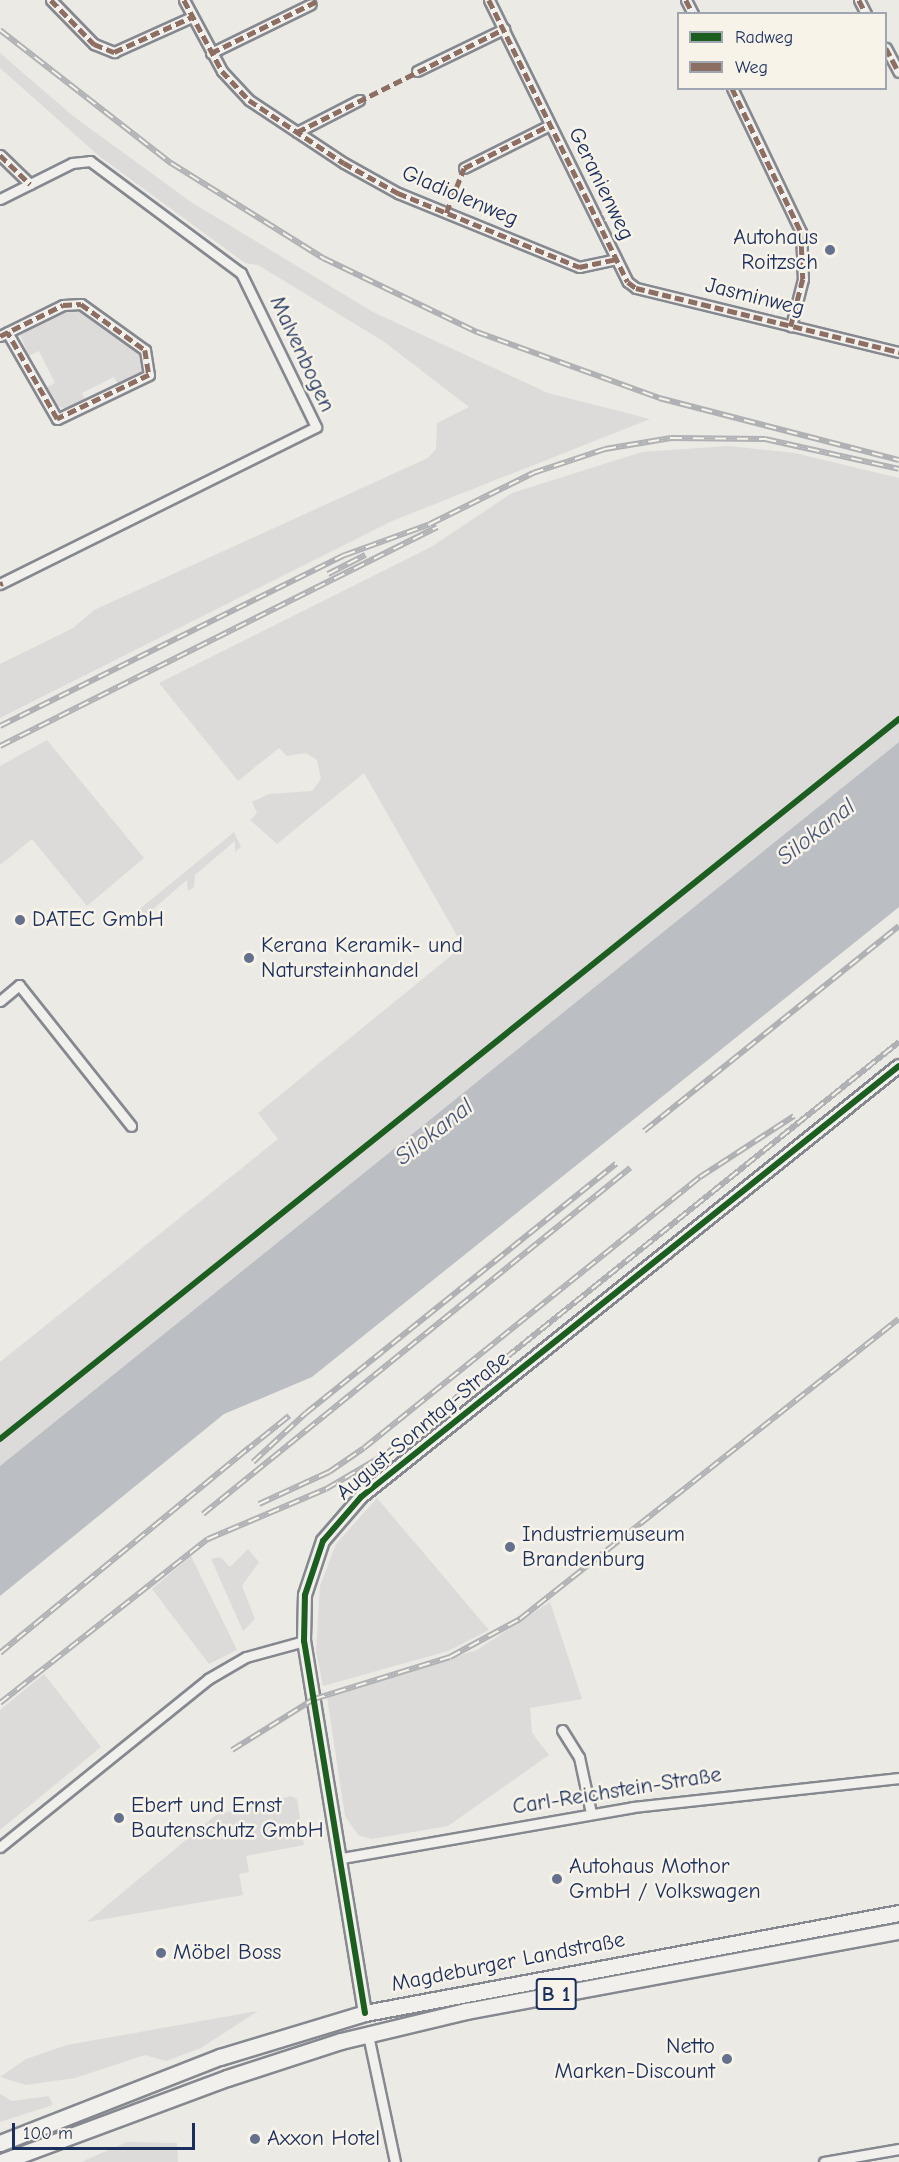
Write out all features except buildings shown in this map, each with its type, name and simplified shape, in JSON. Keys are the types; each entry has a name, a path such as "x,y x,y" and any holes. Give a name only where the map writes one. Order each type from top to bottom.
{"main road":[{"name":"Magdeburger Landstraße","path":"0,2143 220,2058 365,2013 899,1912"},
{"name":"Magdeburger Landstraße","path":"1,2162 276,2060 369,2035 466,2011 899,1931"},
{"path":"365,2013 369,2035"}],"street":[{"path":"51,0 94,44 114,52 192,17"},
{"name":"Gladiolenweg","path":"184,0 211,53 249,100 398,193 579,267 616,259"},
{"name":"Geranienweg","path":"489,0 616,259"},
{"path":"211,53 311,4"},
{"path":"417,71 504,29"},
{"path":"887,51 899,72"},
{"path":"733,90 801,232 803,279 791,326"},
{"path":"297,132 359,100"},
{"name":"Geranienweg","path":"464,168 550,125"},
{"path":"0,155 30,184"},
{"name":"Malvenbogen","path":"0,199 72,163 90,161 235,267 268,323 316,426 1,582"},
{"name":"Jasminweg","path":"616,259 636,288 899,352"},
{"path":"81,304 145,350 149,375 57,420 4,334 63,305 81,304"},
{"path":"0,1001 19,985 131,1126"},
{"name":"August-Sonntag-Straße","path":"365,2013 342,1858 304,1641 310,1573 323,1541 345,1512 899,1066"},
{"path":"0,1848 208,1679 246,1657 304,1641"},
{"path":"562,1731 579,1757 591,1813"},
{"name":"Carl-Reichstein-Straße","path":"342,1858 591,1813 756,1790 899,1779"},
{"path":"369,2035 395,2162"},
{"path":"824,2162 899,2149"}],"shaded area":[{"path":"0,53 73,116 191,202 373,312 548,393 650,419 392,521 0,718 0,664 73,628 94,610 428,458 436,449 437,423 469,407 383,341 258,265 245,263 99,156 0,68"},
{"path":"62,310 78,310 140,352 142,374 119,387 114,377 82,393 86,402 69,410 54,405 45,388 55,383 39,351 29,356 20,335"},
{"path":"728,446 795,453 899,478 899,742 0,1466 0,1362 278,1139 258,1113 463,946 364,773 277,844 250,820 257,813 252,802 269,794 312,791 321,779 317,760 306,753 287,756 279,748 238,781 159,683 431,547 512,493 642,452"},
{"path":"47,740 144,858 87,906 32,839 0,865 0,766"},
{"path":"234,832 241,847 235,852 235,841 195,875 194,887 188,891 187,880 146,915 145,926 138,927 131,916"},
{"path":"377,1498 489,1630 448,1651 323,1686 316,1651 320,1586 336,1544"},
{"path":"248,1549 259,1562 242,1586 255,1619 243,1631 211,1559 220,1557 230,1567"},
{"path":"191,1556 237,1650 209,1664 152,1589"},
{"path":"550,1602 582,1699 530,1708 532,1733 549,1755 448,1826 372,1839 358,1835 345,1816 327,1697 477,1650"},
{"path":"44,1674 101,1747 0,1830 0,1710"},
{"path":"291,1796 297,1799 304,1845 246,1856 249,1872 239,1874 243,1895 87,1922 216,1815"},
{"path":"258,2011 201,2048 166,2061 145,2055 75,2078 26,2085 0,2077 26,2059 67,2045"},
{"path":"0,2094 12,2101 49,2096 53,2105 0,2122"},
{"path":"127,2142 177,2143 178,2162 81,2162"}],"water":[{"name":"Silokanal","path":"899,742 899,907 312,1377 224,1414 0,1596 0,1466"}],"railway":[{"path":"0,30 171,163 323,258 477,332 659,398 899,460"},
{"path":"0,726 345,555 430,524 533,473 605,449 671,438 765,439 899,469"},
{"path":"0,746 437,527"},
{"path":"328,574 365,555"},
{"path":"644,1131 899,926"},
{"path":"0,1703 208,1539 326,1489 386,1454 899,1042"},
{"path":"259,1504 329,1472 364,1448 700,1177 794,1116"},
{"path":"253,1462 306,1413 616,1164"},
{"path":"203,1514 630,1168"},
{"path":"232,1750 314,1699 450,1657 520,1619 899,1319"},
{"path":"244,1452 289,1416"},
{"path":"0,1653 249,1448"}],"marked path":[{"path":"51,0 94,44 114,52 192,17"},
{"path":"184,0 222,71 249,100 344,163 398,193 579,267 616,259"},
{"path":"211,53 319,0"},
{"path":"489,0 628,282 636,288 899,352"},
{"path":"686,0 692,12"},
{"path":"859,0 865,12"},
{"path":"297,132 504,29"},
{"path":"887,50 899,72"},
{"path":"733,90 801,232 803,279 791,326"},
{"path":"446,213 464,168 550,125"},
{"path":"0,155 30,184"},
{"path":"0,336 63,305 81,304 145,350 149,375 57,419 7,332"}],"cycle path":[{"path":"0,1439 899,719"},
{"path":"365,2013 304,1641 305,1595 323,1541 361,1497 899,1066"}],"place":[{"name":"Autohaus Roitzsch","path":"830,250"},
{"name":"DATEC GmbH","path":"20,920"},
{"name":"Kerana Keramik- und Natursteinhandel","path":"249,958"},
{"name":"Industriemuseum Brandenburg","path":"510,1547"},
{"name":"Ebert und Ernst Bautenschutz GmbH","path":"119,1818"},
{"name":"Autohaus Mothor GmbH / Volkswagen","path":"557,1879"},
{"name":"Möbel Boss","path":"161,1953"},
{"name":"Netto Marken-Discount","path":"727,2059"},
{"name":"Axxon Hotel","path":"255,2139"}]}
